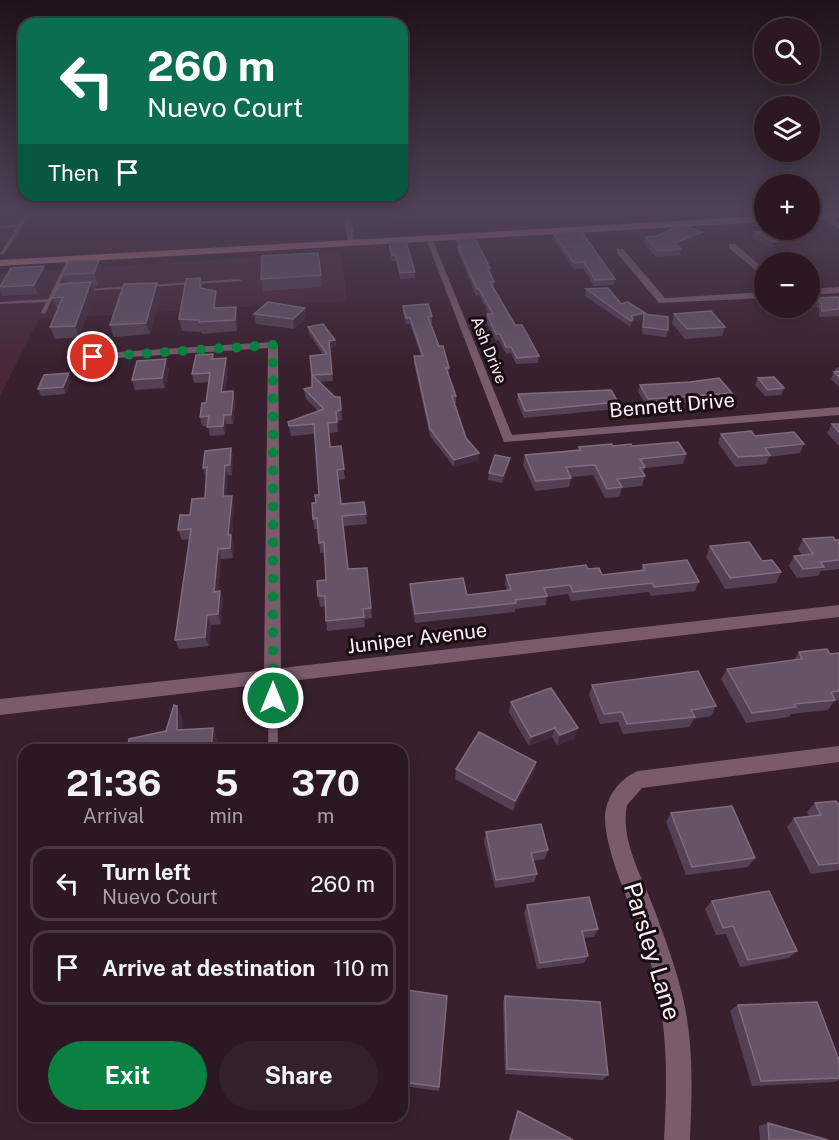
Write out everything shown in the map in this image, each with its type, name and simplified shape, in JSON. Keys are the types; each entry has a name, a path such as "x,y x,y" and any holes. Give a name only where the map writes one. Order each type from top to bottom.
{"street":[{"name":"Ash Drive","path":"438,263 508,439"},
{"path":"630,263 662,301 754,296"},
{"path":"820,291 839,290"},
{"path":"71,358 273,345 273,676"},
{"name":"Bennett Drive","path":"508,439 839,411"},
{"name":"Juniper Avenue","path":"0,707 839,610"},
{"name":"Parsley Lane","path":"677,1140 680,1081 676,1022 663,970 617,838 614,817 617,801 625,790 638,780 839,754"}],"lane":[{"path":"43,313 68,263"},
{"path":"81,290 239,280"},
{"path":"54,292 65,291"},
{"path":"0,303 50,300"},
{"path":"273,676 273,744"}],"shaded area":[{"path":"160,263 342,263 347,301 39,319 0,396 0,274"}],"building":[{"path":"68,263 98,263 94,273 62,275"},
{"path":"262,263 319,263 321,275 261,279"},
{"path":"398,263 412,263 415,272 400,273"},
{"path":"465,263 488,263 494,282 490,282 515,325 522,325 539,356 517,358 511,347 506,347 500,334 496,334 487,314 493,314 477,289"},
{"path":"585,263 604,263 615,279 595,280"},
{"path":"44,266 34,285 0,287 11,268"},
{"path":"200,278 200,288 216,291 214,308 236,307 235,320 199,322 199,320 179,319 186,279"},
{"path":"91,282 75,326 50,327 63,297 52,298 59,284"},
{"path":"157,283 146,323 110,325 124,284"},
{"path":"608,288 621,304 628,302 645,313 631,316 633,319 631,321 586,289"},
{"path":"839,297 839,309 822,311 820,298"},
{"path":"268,302 305,308 293,319 254,314"},
{"path":"428,304 432,316 428,317 439,346 443,346 449,368 446,368 456,396 452,396 466,438 479,453 454,460 430,429 414,356 423,356 410,318 406,318 403,306"},
{"path":"711,311 725,327 687,329 674,314"},
{"path":"644,314 668,317 668,330 643,327"},
{"path":"323,324 335,340 329,341 332,374 312,375 310,356 327,354 308,327"},
{"path":"213,354 212,359 226,358 221,392 233,391 233,397 231,415 224,415 223,426 207,427 209,416 200,417 202,403 206,403 210,373 192,374 196,355"},
{"path":"166,359 162,378 132,380 137,361"},
{"path":"69,373 63,387 38,389 44,375"},
{"path":"312,375 335,397 340,397 341,410 336,411 337,422 328,423 330,447 341,446 344,469 337,470 341,504 364,502 366,514 342,516 348,569 367,568 371,608 363,609 364,617 326,621 325,596 318,596 317,581 326,580 324,542 319,543 317,518 313,519 312,503 316,503 315,495 319,495 314,424 289,426 288,422 324,409 304,389 312,387"},
{"path":"774,377 784,388 768,390 758,378"},
{"path":"719,378 732,393 648,399 640,385 690,382"},
{"path":"611,390 618,402 525,411 518,394"},
{"path":"832,424 839,424 839,432"},
{"path":"751,431 755,436 794,432 804,444 765,448 770,455 738,457 721,434"},
{"path":"678,442 686,454 640,459 645,467 640,468 645,476 617,479 622,487 607,489 595,465 566,467 571,478 536,481 525,455 581,450 579,447 612,444 613,446 631,444 632,446"},
{"path":"231,448 230,465 225,465 223,496 232,496 228,535 231,535 230,548 218,549 214,592 220,591 218,614 207,615 205,637 175,640 191,529 178,530 180,515 190,515 192,499 205,498 207,467 203,468 205,451"},
{"path":"495,455 510,458 503,476 489,473"},
{"path":"833,537 839,540 839,560 820,562 824,567 803,569 794,556 813,554 803,539"},
{"path":"749,542 762,561 772,560 781,572 730,578 710,546"},
{"path":"687,560 699,582 654,587 652,583 573,592 570,585 544,588 547,596 515,600 516,603 415,614 410,584 463,578 467,595 511,590 506,575 586,565 588,569 599,568 602,575 645,570 643,565"},
{"path":"827,649 830,654 839,653 839,691 831,692 835,700 794,704 796,707 752,713 727,669 802,659 799,652"},
{"path":"698,671 716,706 691,710 695,717 627,724 622,712 604,714 592,685"},
{"path":"551,688 578,728 560,735 555,728 531,737 511,702"},
{"path":"174,705 177,706 177,730 213,728 212,744 128,744 129,739 166,731"},
{"path":"479,732 536,762 515,801 456,769"},
{"path":"836,801 839,805 839,863 819,865 794,818 821,815 815,803"},
{"path":"732,806 755,858 692,867 671,813"},
{"path":"541,824 548,850 531,853 537,874 496,880 486,832"},
{"path":"769,891 797,951 748,960 733,926 723,928 712,901"},
{"path":"589,897 598,929 582,931 588,956 540,963 527,905"},
{"path":"408,990 447,996 439,1087 408,1083"},
{"path":"505,996 600,1002 608,1075 507,1069"},
{"path":"817,1002 839,1060 839,1078 761,1081 738,1005"},
{"path":"518,1111 573,1140 510,1140"},
{"path":"768,1123 828,1140 769,1140"}],"route":[{"path":"93,357 273,345 273,698"}]}
